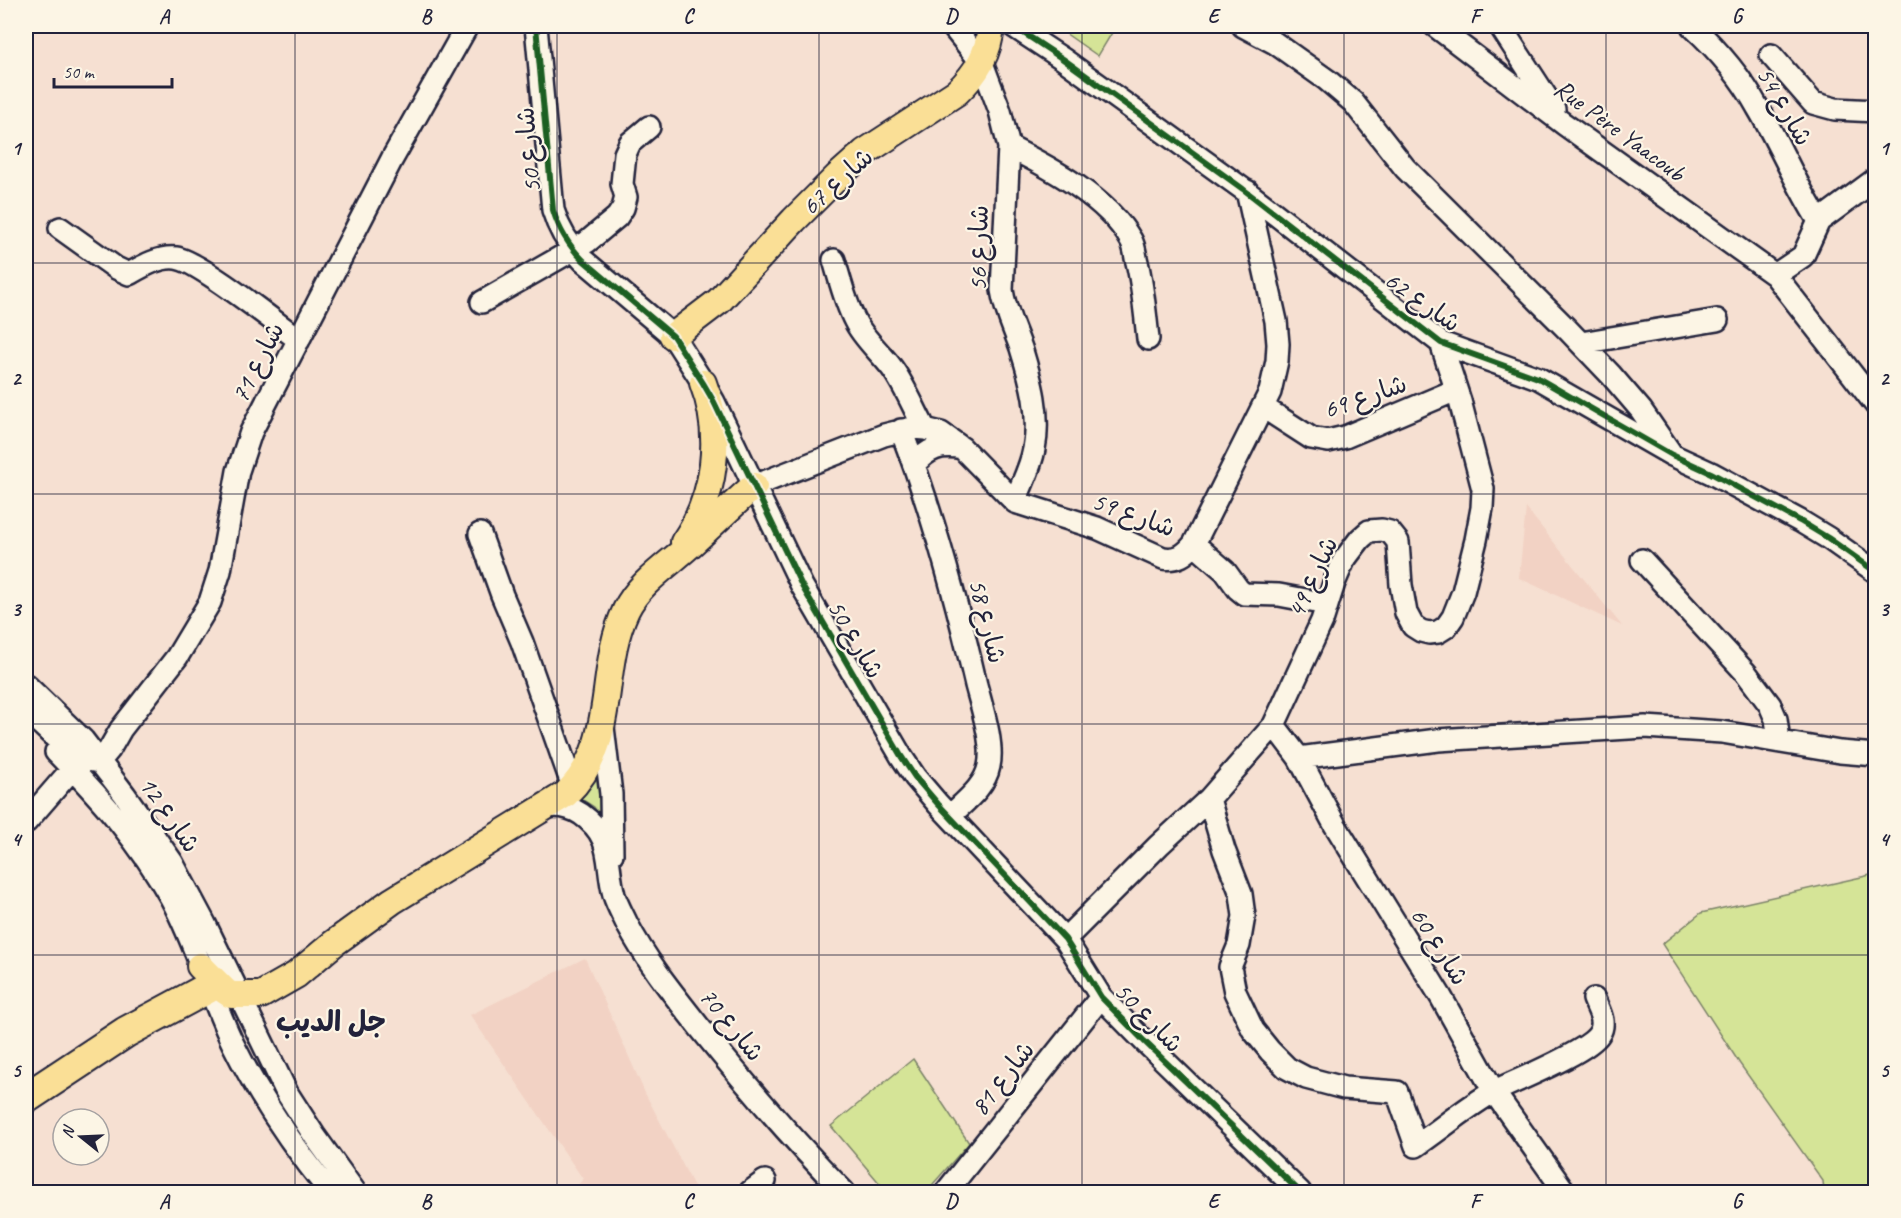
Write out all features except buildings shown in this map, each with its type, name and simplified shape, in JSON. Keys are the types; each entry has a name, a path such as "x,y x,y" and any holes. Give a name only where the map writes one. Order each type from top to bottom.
{"highway":[{"path":"26,1098 122,1034 220,983"},
{"path":"26,1079 94,1036 122,1034"}],"main road":[{"name":"شارع 67","path":"673,336 719,301 837,177 866,152 957,92 969,81 982,63 991,35 991,26"},
{"path":"661,570 689,534 710,481 714,433 711,407 703,383"},
{"path":"220,983 270,974 334,944 392,902 547,807 573,787 593,756 603,722 611,666 621,623 633,598 754,486"}],"street":[{"name":"شارع 71","path":"99,762 121,729 177,657 210,602 220,571 232,499 244,450 262,409 392,159 467,26"},
{"name":"شارع 50","path":"536,26 553,210 557,225 573,250 673,336 714,402 802,586 915,777 1065,939 1101,997 1300,1192"},
{"name":"شارع 56","path":"952,26 982,63 1000,111 1009,147 1002,290 1004,305 1027,369 1034,396 1036,423 1034,452 1015,502"},
{"name":"شارع 62","path":"1013,26 1063,59 1247,191 1441,343 1538,378 1672,455 1711,473 1800,521 1875,572"},
{"path":"1243,26 1275,43 1341,90 1405,168 1581,344 1641,410 1672,455"},
{"name":"Rue Père Yaacoub","path":"1435,26 1564,124 1775,275 1875,405"},
{"name":"شارع 54","path":"1692,26 1726,61 1745,86 1807,203 1819,221"},
{"path":"1502,29 1564,124"},
{"path":"1770,56 1813,103 1835,109 1875,111"},
{"path":"482,302 587,242 617,217 626,197 622,184 625,154 630,143 649,127"},
{"path":"1009,147 1067,178 1121,226 1132,242 1143,285 1148,339"},
{"path":"1775,275 1803,256 1819,221 1875,179"},
{"name":"شارع 59","path":"754,486 901,430 925,429 941,433 962,448 1015,502 1097,528 1163,558 1171,559 1185,555 1194,544 1263,407 1274,378 1278,344 1271,296 1247,191"},
{"path":"60,228 116,268 129,274 163,259 178,258 206,272 299,340"},
{"path":"834,260 854,320 894,371 925,429"},
{"path":"1581,344 1717,320"},
{"name":"شارع 49","path":"1065,939 1159,844 1209,799 1274,725 1322,621 1344,560 1369,531 1390,532 1398,542 1401,585 1406,613 1413,626 1429,633 1438,632 1446,627 1453,617 1463,592 1476,540 1483,489 1441,343"},
{"name":"شارع 69","path":"1263,407 1311,438 1328,441 1345,437 1456,390"},
{"name":"شارع 58","path":"901,430 955,595 985,722 990,759 986,778 950,816"},
{"path":"914,465 927,451 936,447 962,448"},
{"path":"480,534 522,642 573,787"},
{"path":"1194,544 1225,571 1244,594 1279,595 1327,604"},
{"path":"1642,560 1746,673 1770,705 1776,719 1779,741"},
{"name":"شارع 12","path":"26,685 83,740 172,862 220,983"},
{"path":"26,712 37,719 73,753 81,758 99,762"},
{"name":"شارع 12","path":"26,722 121,822 151,864 189,936 220,983"},
{"path":"603,722 613,815 611,869"},
{"name":"شارع 60","path":"1274,725 1299,758 1335,825 1441,997 1494,1092 1565,1192"},
{"path":"1299,758 1438,740 1645,727 1722,732 1840,752 1875,755"},
{"path":"83,740 103,738 121,729"},
{"path":"26,822 72,769"},
{"path":"1209,799 1224,850 1241,894 1244,916 1239,945 1230,966 1235,992 1253,1030 1269,1051 1287,1068 1306,1078 1344,1088 1397,1092 1416,1146 1494,1092 1573,1053 1593,1039 1600,1033 1603,1019 1594,999"},
{"path":"547,807 571,808 593,824 603,839 611,869"},
{"name":"شارع 70","path":"611,869 618,906 658,975 782,1127 844,1192"},
{"path":"220,983 287,1093 355,1192"},
{"path":"220,983 233,1044 256,1086 296,1148 330,1192"},
{"name":"شارع 81","path":"946,1192 1101,997"}],"shaded area":[{"path":"1526,508 1622,626 1519,578"},
{"path":"585,958 645,1093 697,1192 572,1192 583,1179 470,1015"}],"green space":[{"path":"1055,26 1116,26 1098,56"},
{"path":"605,767 603,821 594,807 575,795"},
{"path":"1875,874 1875,1192 1824,1192 1823,1181 1740,1064 1662,944 1701,913"},
{"path":"913,1059 969,1143 926,1192 887,1192 831,1126"}],"cycle path":[{"path":"536,26 553,210 561,231 583,260 673,336 714,402 802,586 901,756 938,804 1065,939 1101,997 1300,1192"},
{"path":"1013,26 1063,59 1243,189 1441,343 1538,378 1672,455 1711,473 1800,521 1876,572"}],"district":[{"name":"جل الديب","path":"331,1021"}]}
